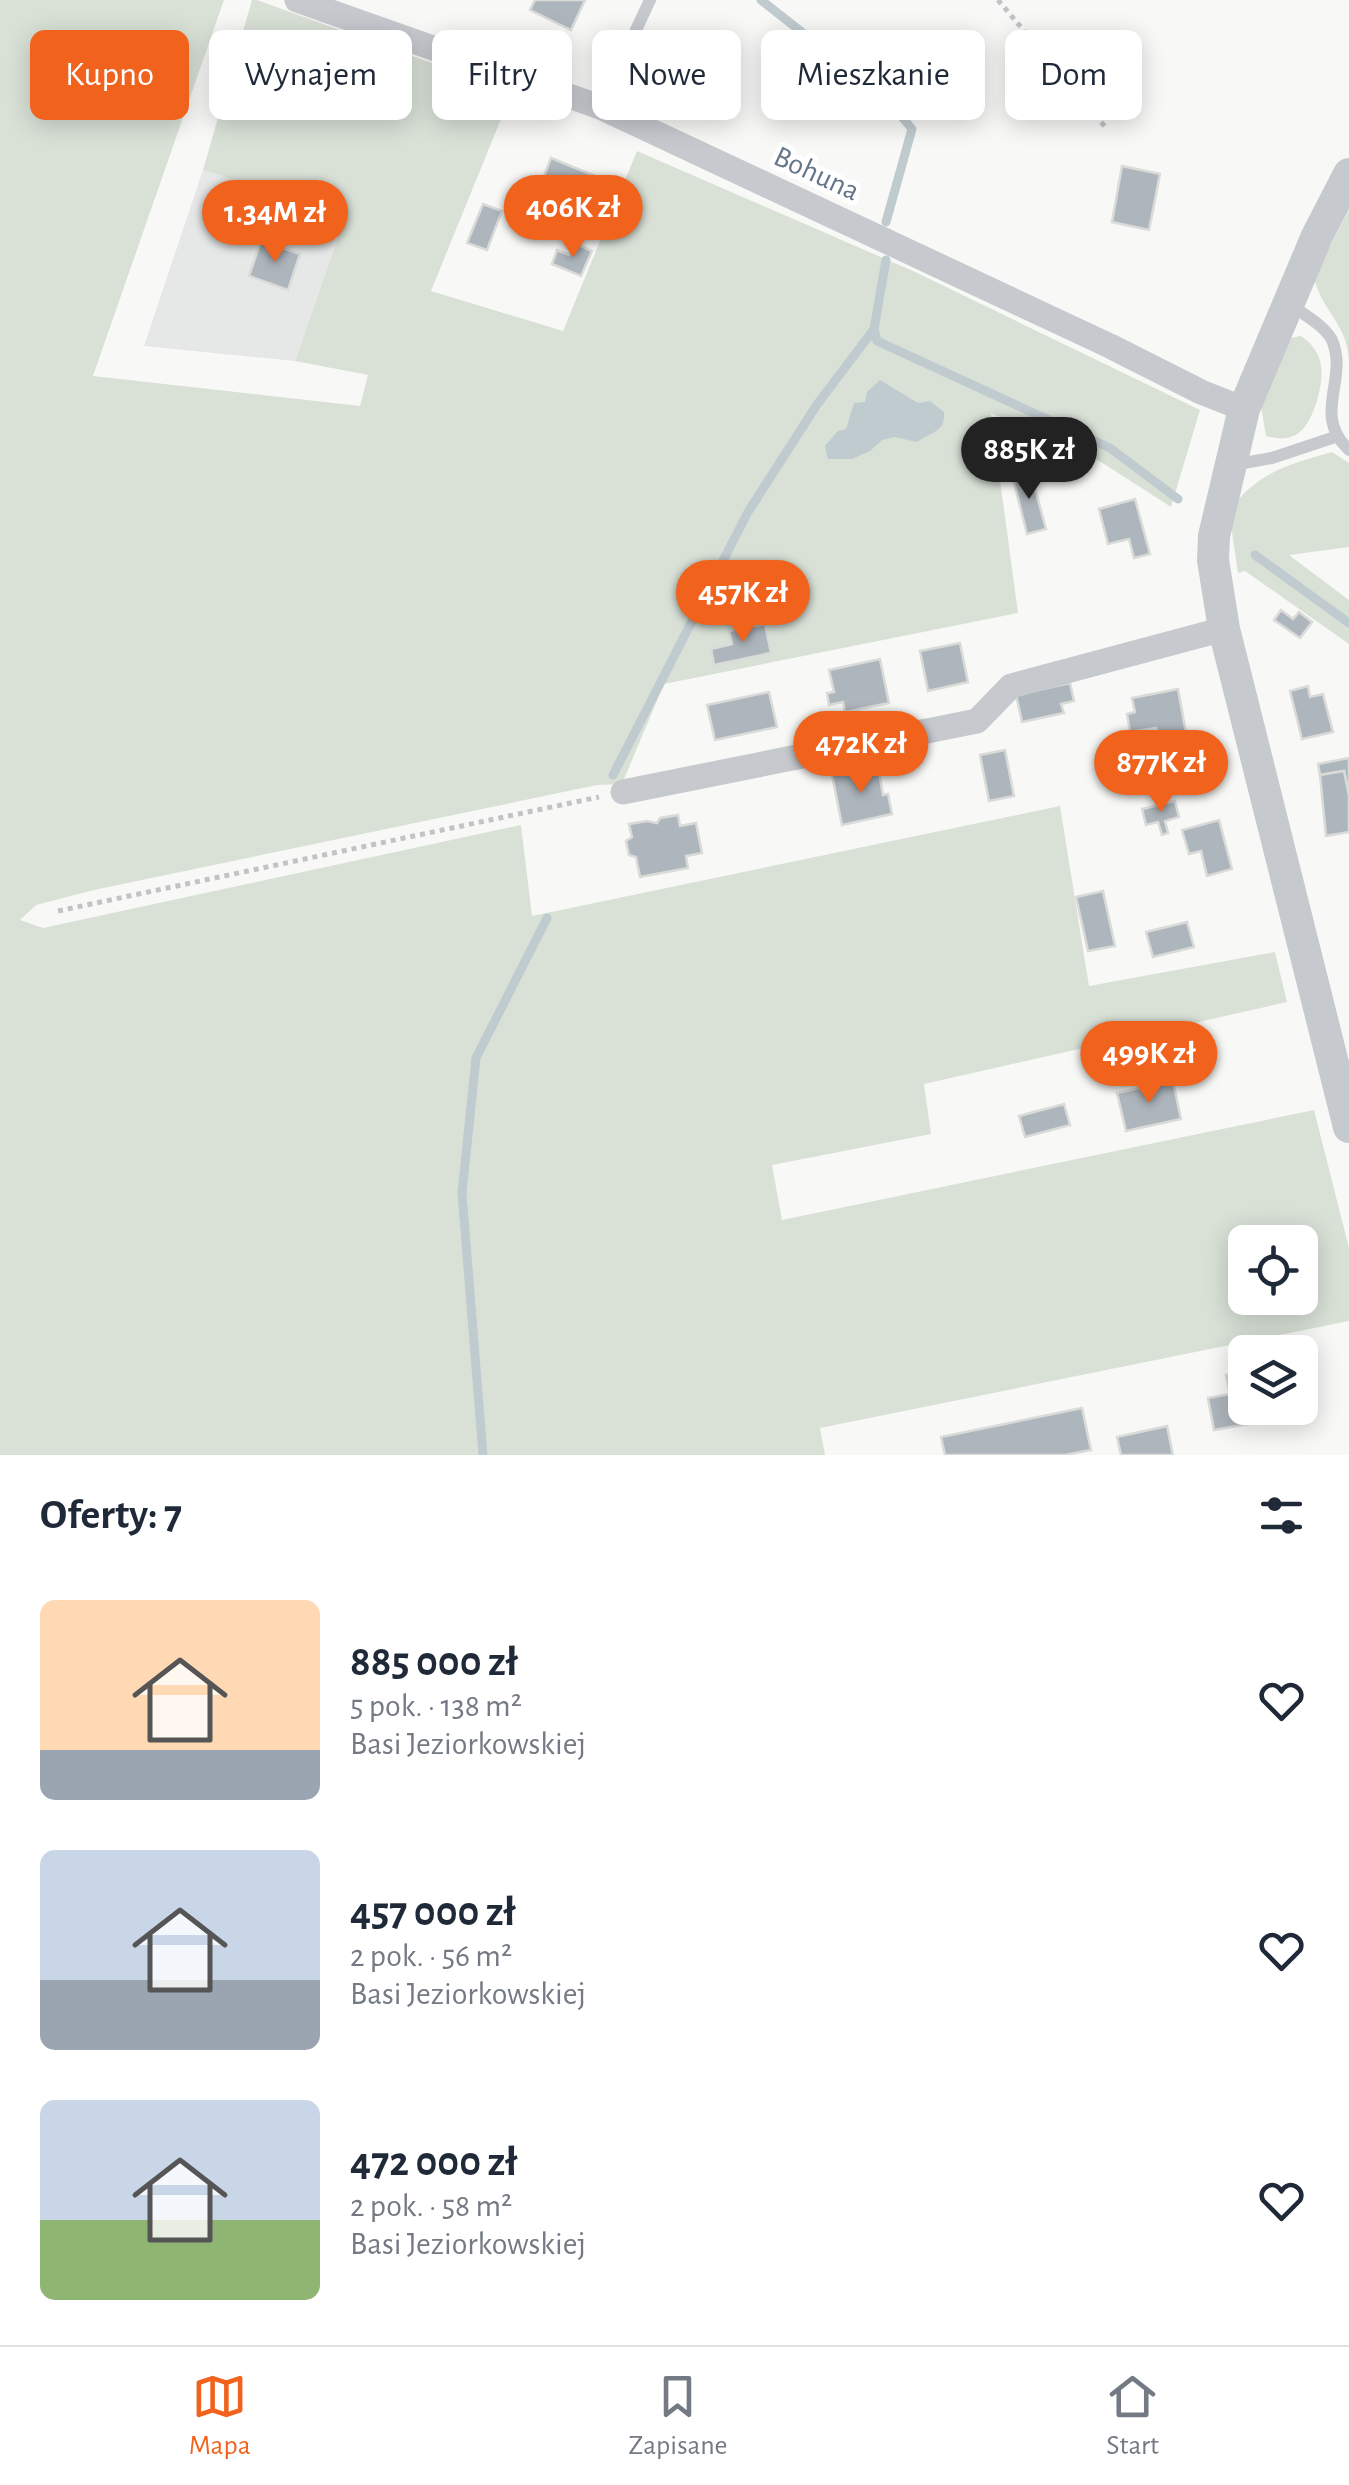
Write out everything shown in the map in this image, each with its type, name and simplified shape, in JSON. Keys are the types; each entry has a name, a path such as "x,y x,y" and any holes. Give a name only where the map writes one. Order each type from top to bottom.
{"street":[{"name":"Bohuna","path":"297,0 592,104"},
{"name":"Bohuna","path":"628,120 1200,392 1244,409"},
{"path":"1349,174 1288,303 1244,409 1214,536 1212,560 1224,628 1349,1127"},
{"path":"622,792 978,721 1010,686 1224,628"}],"lane":[{"path":"636,30 650,0"},
{"path":"1288,303 1318,325 1334,345 1340,374 1332,424 1336,436 1349,450"},
{"path":"1230,466 1272,458 1336,436"}],"path":[{"path":"998,0 1106,130"},
{"path":"58,910 622,792"}],"shaded area":[{"path":"0,0 224,0 214,30 209,30 209,43 189,100 189,30 30,30 30,120 182,120 93,376 360,406 368,375 295,361 345,217 203,170 217,120 412,120 412,56 432,63 432,120 501,120 431,291 563,331 637,151 913,271 1200,410 1171,507 1101,462 991,413 1018,613 664,684 622,784 597,785 94,890 36,905 20,920 43,928 521,825 532,916 1060,806 1089,986 1275,952 1287,1002 924,1084 931,1134 772,1165 782,1220 1314,1110 1349,1248 1349,1321 1280,1335 1228,1335 1228,1345 820,1428 825,1455 0,1455"},
{"path":"252,0 340,30 243,30"},
{"path":"203,170 345,217 295,361 144,346"},
{"path":"1349,210 1349,361 1344,337 1314,277"},
{"path":"1301,336 1315,350 1321,365 1317,401 1300,432 1286,438 1266,436 1261,406 1290,338"},
{"path":"880,380 918,403 930,401 944,412 943,424 917,442 894,437 852,459 828,459 825,446 838,431 846,429 854,403 865,402 867,392"},
{"path":"1332,452 1349,463 1349,547 1289,555 1349,600 1349,644 1245,571 1238,573 1229,512 1262,479 1287,466"}],"building":[{"path":"535,0 585,0 571,30 530,10"},
{"path":"551,158 595,176 584,200 572,195 565,212 549,205 555,189 541,184"},
{"path":"1122,166 1160,174 1149,230 1112,222"},
{"path":"483,204 502,211 487,250 467,243"},
{"path":"261,241 300,254 288,290 249,276"},
{"path":"574,243 592,251 581,276 552,264 557,250 569,255"},
{"path":"1030,470 1046,529 1027,534 1012,474"},
{"path":"1135,499 1150,554 1134,558 1129,539 1108,544 1099,509"},
{"path":"1281,610 1293,619 1299,612 1312,622 1300,638 1274,620"},
{"path":"765,624 771,653 714,665 711,649 732,644 729,631"},
{"path":"960,643 968,682 928,691 920,651"},
{"path":"880,659 889,703 845,712 843,702 829,705 827,693 834,692 829,670"},
{"path":"1070,683 1074,701 1061,704 1064,713 1022,722 1016,695"},
{"path":"1308,686 1310,697 1323,694 1333,732 1302,739 1290,691"},
{"path":"1178,689 1188,744 1160,749 1156,728 1130,732 1127,714 1135,712 1132,698"},
{"path":"769,692 777,727 715,740 707,705"},
{"path":"1005,750 1014,796 989,801 980,755"},
{"path":"1349,758 1349,796 1344,771 1320,775 1318,764"},
{"path":"878,766 883,795 888,794 892,814 842,825 832,775"},
{"path":"1344,771 1349,832 1326,836 1320,775"},
{"path":"1175,801 1179,817 1165,821 1168,833 1162,835 1158,822 1146,825 1142,809"},
{"path":"678,815 680,826 696,823 702,853 686,856 688,868 640,877 636,857 629,855 626,841 632,837 629,824 657,823 660,818"},
{"path":"1219,820 1232,869 1207,876 1201,851 1189,854 1182,830"},
{"path":"1103,891 1115,946 1088,951 1076,897"},
{"path":"1187,922 1194,947 1153,957 1146,932"},
{"path":"1165,1045 1172,1081 1126,1085 1119,1055"},
{"path":"1173,1081 1181,1119 1126,1131 1117,1093"},
{"path":"1064,1104 1070,1125 1025,1137 1019,1116"},
{"path":"1228,1394 1228,1425 1243,1425 1214,1430 1208,1398"},
{"path":"1082,1408 1091,1450 1065,1455 945,1455 941,1437"},
{"path":"1167,1426 1173,1455 1121,1455 1117,1437"}],"waterway":[{"path":"761,0 888,100 912,129 886,222"},
{"path":"886,260 874,329 877,341 1110,448 1178,499"},
{"path":"613,775 748,512 816,406 874,329"},
{"path":"1255,555 1349,623"},
{"path":"483,1455 462,1193 476,1058 547,918"}]}
